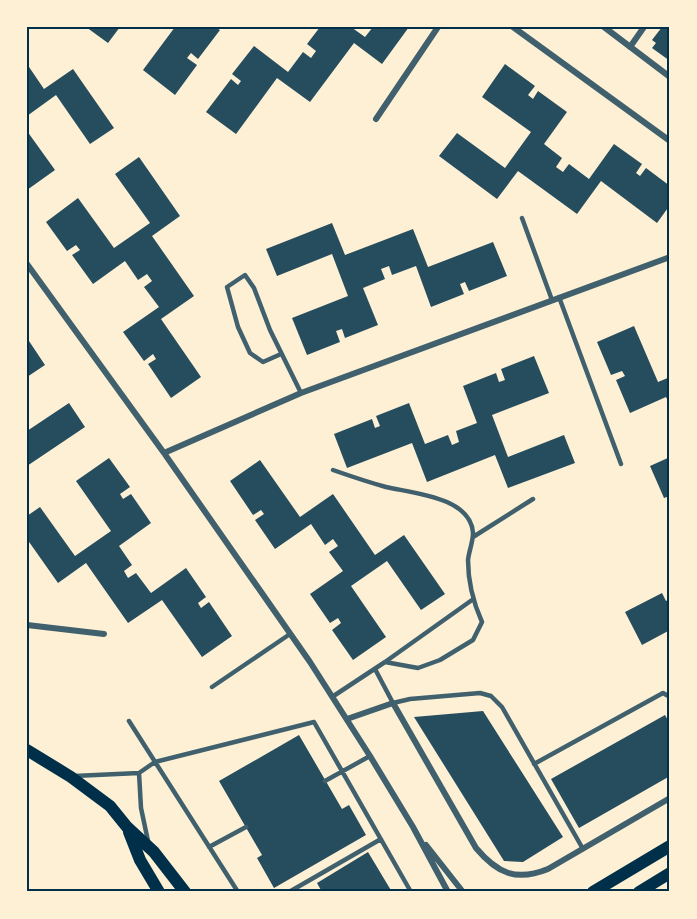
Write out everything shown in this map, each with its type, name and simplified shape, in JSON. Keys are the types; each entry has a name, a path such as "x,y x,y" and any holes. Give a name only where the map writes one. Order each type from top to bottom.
{"main road":[{"path":"27,750 71,777 110,806 127,827 154,852 185,892"},
{"path":"127,827 140,860 159,892"},
{"path":"593,892 670,846"},
{"path":"639,892 670,873"}],"street":[{"path":"376,119 438,27"},
{"path":"513,27 670,141"},
{"path":"604,27 670,77"},
{"path":"630,47 644,27"},
{"path":"164,453 301,393 670,257"},
{"path":"27,264 164,453 290,634 370,756 413,827 448,892"},
{"path":"27,625 104,634"},
{"path":"346,719 393,703 476,848 488,862 507,873 525,876 548,869 670,798"},
{"path":"413,827 463,892"}],"lane":[{"path":"522,218 552,300"},
{"path":"281,354 263,362 250,354 238,327 227,287 245,275 254,288 281,354 301,393"},
{"path":"559,297 621,464"},
{"path":"333,470 386,487 422,493 452,504 466,515 472,524 473,537 468,558 472,600 482,622 473,640 440,660 418,668 385,663"},
{"path":"473,537 533,499"},
{"path":"332,697 385,663 472,600"},
{"path":"212,687 290,634"},
{"path":"375,669 393,703 410,699 480,693 491,696 502,707 583,849"},
{"path":"534,764 663,693 670,697"},
{"path":"129,721 238,892"},
{"path":"71,777 139,773 155,762 314,722 411,892"},
{"path":"326,781 370,756"},
{"path":"139,773 144,824 154,852"},
{"path":"209,848 246,827"},
{"path":"289,892 381,839"}],"building":[{"path":"86,27 120,27 108,43"},
{"path":"175,27 215,27 220,30 198,59 191,53 187,58 197,65 175,95 143,70"},
{"path":"320,27 351,27 365,37 373,27 409,27 382,64 354,43 310,102 277,78 236,134 206,112 231,79 238,85 241,81 232,74 254,46 288,72 303,52 311,58 316,51 307,44"},
{"path":"662,27 670,27 670,61 652,48 656,43 652,40"},
{"path":"27,64 44,89 73,69 114,128 90,144 56,95 27,116"},
{"path":"505,64 535,86 528,95 533,99 538,91 567,112 544,144 562,158 556,167 563,172 569,164 589,179 614,144 642,164 636,173 640,176 646,168 670,186 670,205 657,223 601,181 577,214 518,171 497,199 439,156 457,133 505,168 531,132 482,97"},
{"path":"27,131 55,170 27,190"},
{"path":"139,157 180,216 152,236 194,296 161,319 201,377 171,398 148,364 156,359 153,354 144,361 123,332 159,307 144,287 152,281 147,274 138,280 125,261 93,284 72,255 80,250 76,245 67,251 46,222 78,198 114,248 150,223 115,174"},
{"path":"332,223 345,255 413,229 428,267 493,242 507,276 469,291 465,282 460,284 464,294 431,307 416,266 392,275 389,266 381,269 385,279 363,288 378,325 345,338 342,329 336,331 340,342 307,355 292,318 348,296 332,254 277,276 266,249"},
{"path":"634,326 658,382 670,377 670,405 666,397 630,413 616,380 625,376 622,371 611,375 597,342"},
{"path":"27,338 45,365 27,377"},
{"path":"534,356 549,393 492,415 508,457 564,435 575,463 508,488 495,455 427,482 412,443 347,468 334,434 372,419 375,428 380,426 376,416 409,403 425,444 448,435 452,445 459,442 456,431 477,423 463,386 496,373 499,382 505,380 501,369"},
{"path":"69,403 85,427 27,466 27,431"},
{"path":"670,457 670,496 664,498 650,466"},
{"path":"109,458 130,487 120,494 123,499 131,494 151,523 119,546 132,565 124,571 128,578 136,573 151,593 186,568 206,597 198,603 201,608 209,602 232,636 202,657 162,600 128,623 86,563 58,583 27,539 27,516 40,507 75,556 111,531 76,481"},
{"path":"260,460 300,517 333,494 375,555 404,535 445,594 421,610 387,561 351,586 386,637 353,660 332,630 341,623 338,618 330,623 310,594 343,571 329,552 338,546 333,539 325,545 311,524 275,549 255,520 264,514 261,510 253,515 230,481"},
{"path":"662,593 666,601 670,599 670,630 642,645 625,612"},
{"path":"483,711 563,837 523,862 504,861 414,717"},
{"path":"665,715 670,724 670,776 579,828 551,779"},
{"path":"299,735 342,809 349,805 366,835 274,888 257,858 262,855 219,781"},
{"path":"368,852 392,892 322,892 317,883"}]}
